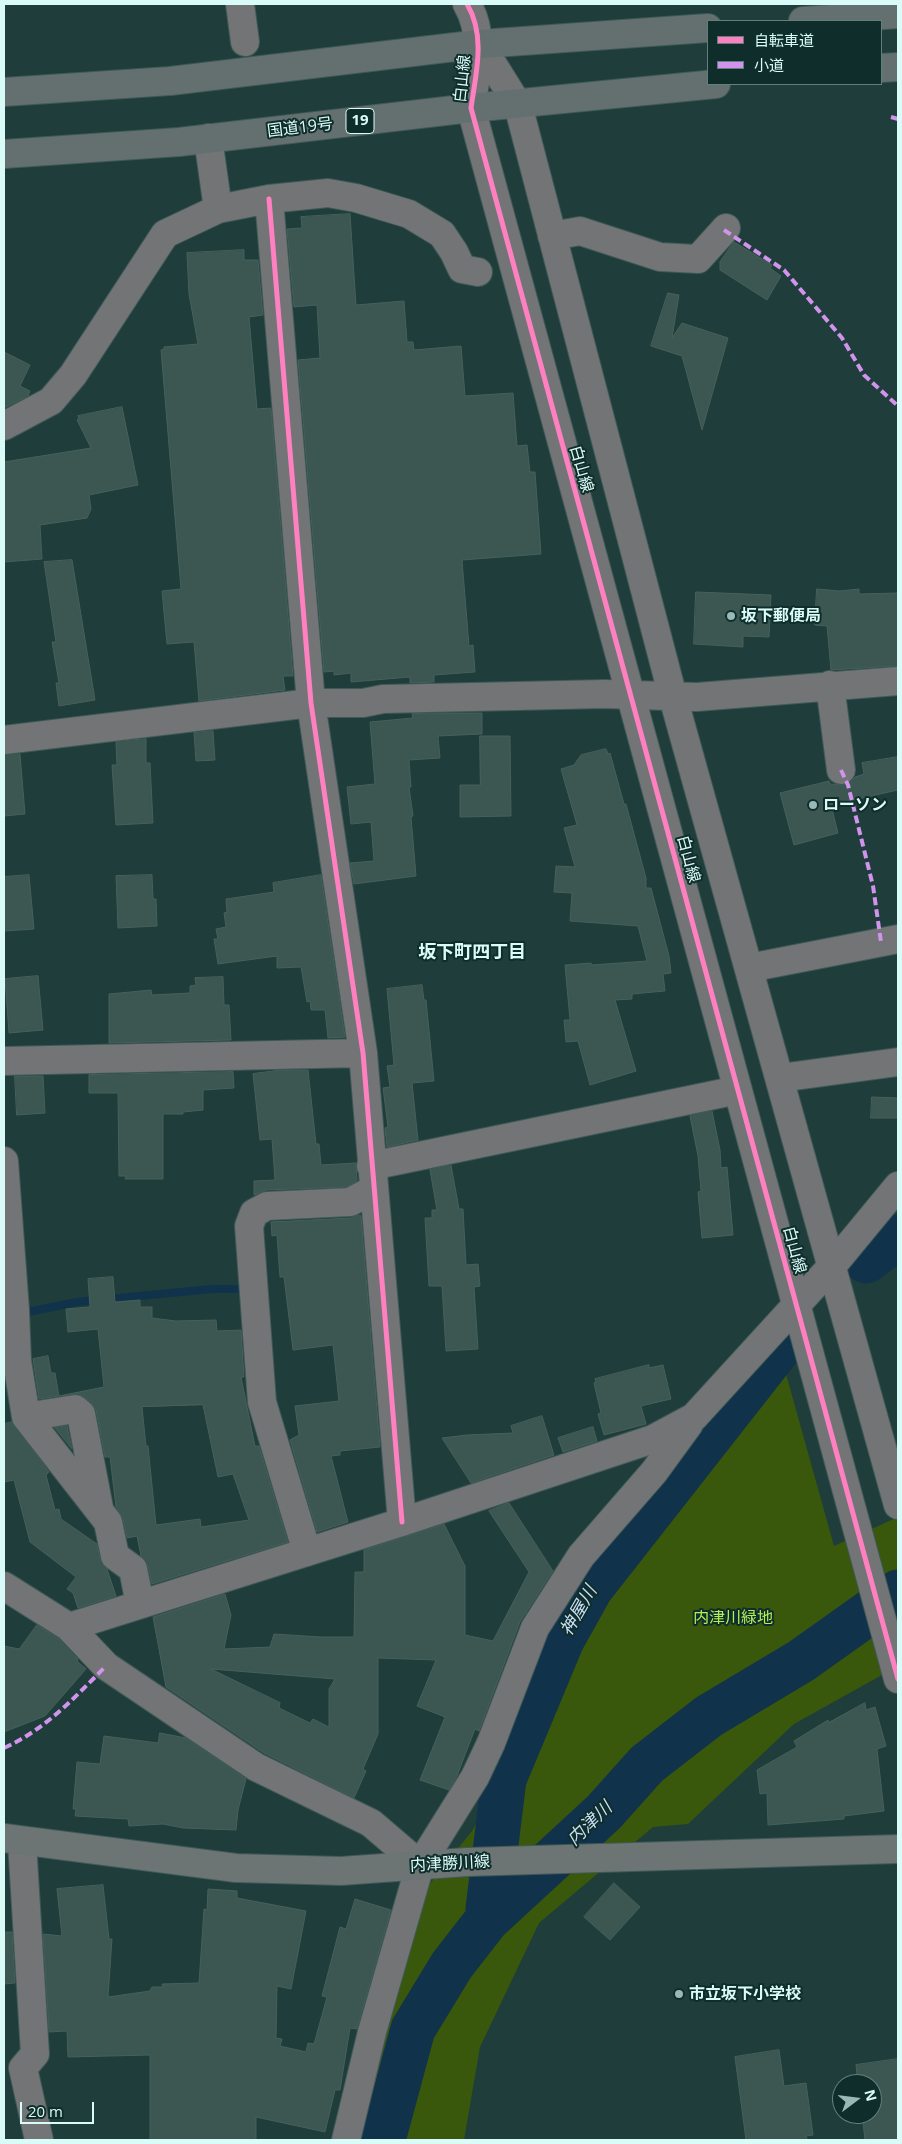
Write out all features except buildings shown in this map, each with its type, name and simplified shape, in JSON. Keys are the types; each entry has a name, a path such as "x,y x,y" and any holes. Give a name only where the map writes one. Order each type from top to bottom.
{"highway":[{"path":"817,20 898,14"},
{"path":"4,92 170,81 480,44 707,28"},
{"path":"882,68 898,67"},
{"name":"国道19号","path":"4,154 208,138 471,108 518,105 707,85"}],"main road":[{"name":"内津勝川線","path":"13,1840 236,1868 341,1870 467,1862 898,1848"}],"street":[{"path":"240,4 245,42"},
{"path":"467,4 474,15 480,44"},
{"name":"白山線","path":"480,44 518,105 673,696 898,1505"},
{"name":"白山線","path":"480,44 471,108 537,357 897,1676"},
{"path":"208,138 218,209"},
{"path":"4,426 51,401 73,375 165,234 218,209 269,199 328,194 356,198 408,214 442,234 462,269 478,272"},
{"path":"269,199 310,703 363,1053 402,1522"},
{"path":"552,236 580,231 660,257 698,259 726,228"},
{"path":"4,740 310,703 363,703 383,699 605,694 697,697 898,681"},
{"path":"830,685 841,770"},
{"path":"749,968 898,939"},
{"path":"4,1061 363,1053"},
{"path":"780,1078 898,1062"},
{"path":"307,1552 262,1402 249,1226 254,1213 267,1206 350,1202 372,1178 738,1090"},
{"path":"4,1161 9,1308 26,1417 108,1522 114,1556 133,1569 140,1604"},
{"path":"346,2140 372,2032 420,1865 475,1777 491,1743 535,1628 582,1556 654,1472 694,1417 832,1266 898,1186"},
{"path":"26,1417 74,1409 81,1414 100,1512"},
{"path":"69,1627 402,1522 653,1439 694,1417"},
{"path":"4,1586 69,1627 106,1666 256,1767 371,1823 420,1865"},
{"path":"13,1840 34,2054 23,2068 39,2140"}],"green space":[{"name":"内津川緑地","path":"781,1356 834,1546 898,1517 898,1666 794,1724 688,1824 653,1827 539,1923 480,2047 464,2140 356,2140 417,1900 472,1831 548,1696 581,1619 708,1443"}],"waterway":[{"name":"神屋川","path":"866,1261 898,1237"},
{"path":"23,1313 77,1302 212,1289 249,1289"},
{"name":"神屋川","path":"488,1909 504,1779 562,1640 591,1588 776,1352"},
{"name":"内津川","path":"383,2140 413,2029 452,1965 487,1920 604,1812 647,1764 709,1716 801,1661 898,1592"}],"marked path":[{"path":"891,117 898,119"},
{"path":"724,230 784,270 842,338 864,375 898,406"},
{"path":"841,770 848,785 873,886 881,942"},
{"path":"4,1748 33,1732 59,1712 106,1666"}],"cycle path":[{"path":"467,4 473,16 478,42 477,68 471,108 898,1679"},
{"path":"269,199 311,703 363,1053 402,1522"}],"place":[{"name":"坂下郵便局","path":"731,616"},
{"name":"ローソン","path":"813,805"},
{"name":"市立坂下小学校","path":"679,1994"}],"district":[{"name":"坂下町四丁目","path":"472,953"}]}
